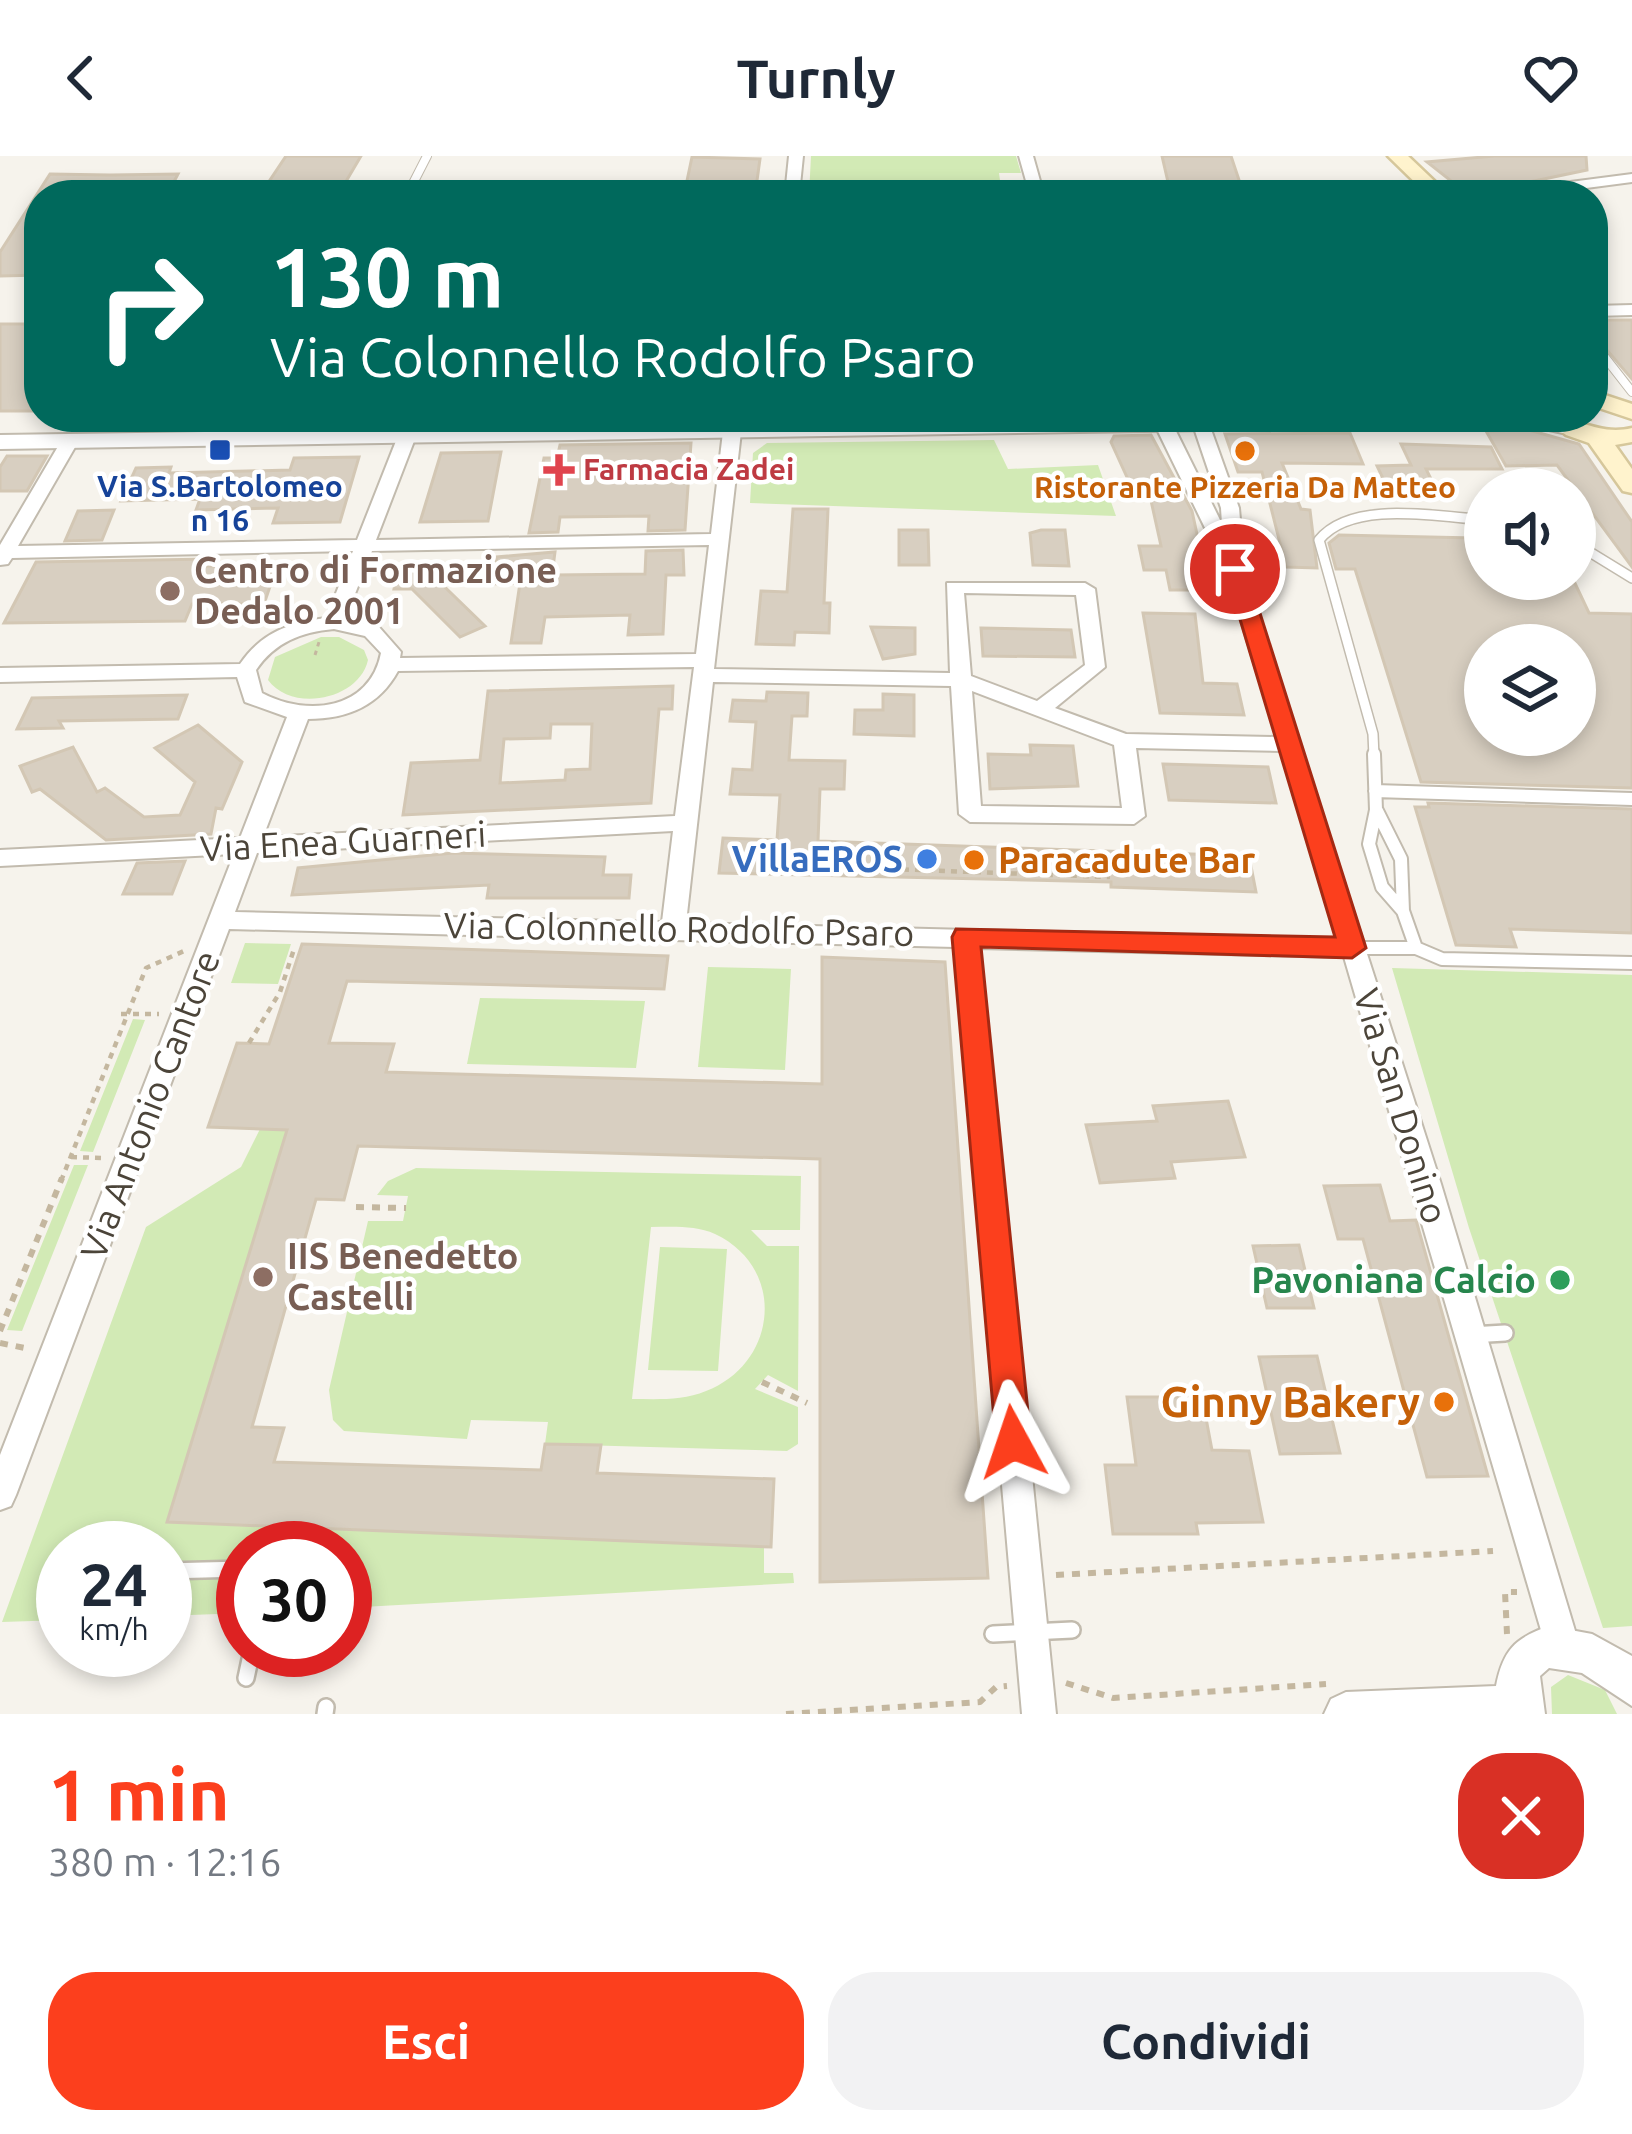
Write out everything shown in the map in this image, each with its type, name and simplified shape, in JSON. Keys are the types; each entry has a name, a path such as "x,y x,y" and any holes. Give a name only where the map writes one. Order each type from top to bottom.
{"main road":[{"path":"1399,156 1424,180"},
{"path":"1375,157 1399,180"},
{"path":"1584,432 1597,438 1630,440"},
{"path":"1597,438 1632,486"}],"street":[{"path":"0,442 461,432"},
{"path":"674,929 732,432"},
{"name":"Via San Donino","path":"1167,432 1235,569 1562,1644"},
{"name":"Via San Donino","path":"1204,432 1230,508 1235,569"},
{"path":"334,623 407,436"},
{"path":"3,557 69,442"},
{"path":"3,557 719,538"},
{"path":"1038,710 1095,667 1085,589 954,587 970,814 1134,816 1124,741"},
{"path":"334,623 372,631 391,652 391,665 369,695 349,706 299,714 252,697 246,670 254,655 280,635 334,623"},
{"path":"391,665 704,667 961,680 1124,741 1290,745"},
{"path":"0,675 246,670"},
{"name":"Via Antonio Cantore","path":"3,1478 299,714"},
{"name":"Via Enea Guarneri","path":"0,858 686,823"},
{"name":"Via Colonnello Rodolfo Psaro","path":"221,920 1352,948"},
{"path":"966,937 1039,1714"},
{"path":"1344,1698 1522,1710 1518,1682 1526,1662 1540,1649 1562,1644 1599,1654 1632,1685"}],"lane":[{"path":"1608,368 1630,405"},
{"path":"1416,948 1403,911 1382,887 1369,844 1376,810 1373,734 1319,540 1322,531 1355,518 1464,520"},
{"path":"1596,556 1632,578"},
{"path":"1375,791 1632,799"},
{"path":"1376,810 1397,844 1409,887 1403,911"},
{"path":"1352,948 1416,948 1442,959 1632,963"},
{"path":"1470,1335 1505,1333"},
{"path":"993,1634 1072,1630"}],"path":[{"path":"891,869 1110,877"},
{"path":"249,1043 280,992 296,940"},
{"path":"0,1331 124,1013 146,968 184,951"},
{"path":"124,1013 158,1014"},
{"path":"70,1157 101,1158"},
{"path":"356,1207 406,1208"},
{"path":"0,1343 25,1348"},
{"path":"762,1382 807,1402"},
{"path":"1056,1575 1492,1551"},
{"path":"1504,1592 1507,1636"},
{"path":"1076,1683 1113,1698 1344,1698"},
{"path":"786,1714 980,1702 996,1687"}],"green space":[{"path":"811,156 1016,156 1021,173 999,173 1000,180 810,180"},
{"path":"994,440 1008,469 1098,465 1116,516 750,503 753,453 767,443"},
{"path":"321,637 339,637 364,650 368,660 352,685 339,693 308,699 279,690 268,680 275,657"},
{"path":"245,943 291,944 278,984 231,983"},
{"path":"708,967 791,969 785,1070 698,1067"},
{"name":"Pavoniana Calcio","path":"1392,968 1632,975 1632,1626 1603,1628 1469,1228"},
{"path":"480,998 645,1001 636,1068 467,1064"},
{"path":"133,1019 145,1020 93,1152 80,1151"},
{"path":"260,1129 302,1130 279,1157 168,1521 39,1521 146,1227 241,1167"},
{"path":"74,1165 88,1165 22,1331 7,1330"},
{"path":"416,1168 801,1176 800,1230 751,1230 767,1246 799,1246 798,1391 768,1375 755,1389 798,1407 798,1444 787,1451 545,1444 548,1422 471,1420 467,1439 344,1431 333,1420 329,1390 368,1221 403,1221 408,1196 377,1195 388,1181","holes":["651,1227 707,1231 738,1249 763,1291 764,1315 748,1359 730,1378 688,1396 632,1399"]},
{"path":"660,1247 727,1249 718,1371 648,1370"},
{"path":"192,1522 216,1523 216,1614 192,1615"},
{"path":"36,1529 36,1621 2,1622"},
{"path":"372,1530 764,1547 764,1573 793,1573 794,1583 372,1606"},
{"path":"1568,1675 1605,1690 1617,1714 1552,1714 1551,1687"}],"building":[{"path":"286,156 361,156 347,180 270,180"},
{"path":"1162,156 1231,156 1239,180 1168,180"},
{"path":"1586,156 1587,170 1539,180 1450,180 1427,162"},
{"path":"692,157 760,159 757,180 687,180"},
{"path":"50,174 178,174 175,180 46,180"},
{"path":"24,215 24,275 0,276 0,252"},
{"path":"1608,320 1632,320 1632,379 1608,351"},
{"path":"0,324 24,324 24,411 0,411"},
{"path":"1487,432 1536,432 1579,444 1595,468 1506,466"},
{"path":"1350,433 1363,464 1282,463 1301,509 1310,510 1317,568 1286,567 1262,472 1238,472 1225,434"},
{"path":"1151,435 1192,511 1209,590 1170,590 1166,570 1144,570 1139,546 1161,546 1150,496 1136,497 1111,442 1114,436"},
{"path":"691,443 685,530 648,531 649,516 560,517 558,532 529,533 544,458 557,458 560,445"},
{"path":"1401,444 1491,447 1502,468 1426,469 1437,491 1389,491 1377,466 1411,465"},
{"path":"501,452 488,521 420,522 441,453"},
{"path":"7,456 47,456 27,491 0,491 0,467"},
{"path":"359,457 340,522 273,523 278,508 196,510 200,499 121,501 136,468 171,467 169,473 290,470 294,458"},
{"path":"1596,469 1632,522 1632,567 1596,518"},
{"path":"793,509 828,509 824,603 830,603 829,633 795,632 794,645 756,644 761,591 787,592"},
{"path":"114,510 102,540 65,541 78,511"},
{"path":"899,530 928,530 929,565 899,565"},
{"path":"1065,530 1069,566 1033,565 1030,533"},
{"path":"1339,535 1464,538 1464,600 1583,600 1589,613 1632,614 1632,788 1421,782 1355,569 1336,569 1329,543"},
{"path":"683,550 684,575 666,575 663,634 628,635 630,615 545,617 541,643 511,643 520,583 492,584 497,557 555,552 552,575 645,574 646,551"},
{"path":"209,559 206,566 277,566 264,604 192,604 185,621 4,623 36,562"},
{"path":"399,565 422,565 485,626 460,637 412,589 394,589"},
{"path":"1143,613 1195,614 1203,683 1237,684 1244,715 1160,713"},
{"path":"871,627 915,628 915,654 883,659"},
{"path":"981,628 1071,630 1075,657 983,656"},
{"path":"673,686 672,709 659,709 651,803 403,815 411,763 480,760 488,691","holes":["551,724 592,724 590,769 566,770 565,780 500,783 504,739 550,738"]},
{"path":"767,692 808,693 807,716 792,716 789,760 845,761 844,789 820,789 818,841 1249,856 1256,892 1111,887 1111,882 719,873 723,838 777,840 780,795 730,794 733,769 752,770 756,722 730,721 733,700 766,701"},
{"path":"883,694 914,695 914,736 854,734 855,710 883,710"},
{"path":"187,695 178,719 59,721 63,728 17,729 32,698"},
{"path":"198,725 242,762 222,809 216,808 211,834 106,840 40,789 32,792 20,766 73,747 97,792 105,788 144,817 180,815 195,782 155,748"},
{"path":"1030,745 1073,746 1078,786 990,789 988,754 1031,755"},
{"path":"1163,764 1268,767 1276,803 1169,800"},
{"path":"1428,803 1632,809 1632,933 1510,929 1516,947 1456,945 1415,807 1429,807"},
{"path":"453,853 605,857 603,875 631,875 629,898 487,898 489,885 292,895 298,868"},
{"path":"185,861 172,894 123,894 137,863"},
{"path":"302,944 668,956 664,989 347,981 329,1043 394,1044 386,1072 822,1084 822,957 945,962 988,1578 820,1582 820,1159 358,1146 344,1200 316,1199 252,1427 284,1428 274,1462 541,1470 545,1444 601,1445 597,1473 774,1479 771,1547 372,1530 372,1521 167,1521 287,1130 208,1127 237,1043 269,1044"},
{"path":"1228,1101 1245,1157 1171,1162 1175,1178 1100,1183 1086,1125 1157,1121 1153,1106"},
{"path":"1380,1185 1390,1221 1416,1220 1488,1476 1427,1477 1363,1239 1338,1239 1324,1186"},
{"path":"1299,1245 1314,1308 1267,1308 1253,1246"},
{"path":"1317,1356 1340,1453 1280,1454 1259,1357"},
{"path":"1127,1397 1202,1397 1212,1450 1249,1451 1263,1522 1196,1523 1198,1534 1113,1534 1105,1465 1136,1465"}],"place":[{"name":"Via S.Bartolomeo n 16","path":"220,450"},
{"name":"Ristorante Pizzeria Da Matteo","path":"1245,451"},
{"name":"Farmacia Zadei","path":"559,470"},
{"name":"Centro di Formazione Dedalo 2001","path":"170,591"},
{"name":"VillaEROS","path":"927,859"},
{"name":"Paracadute Bar","path":"974,860"},
{"name":"IIS Benedetto Castelli","path":"263,1277"},
{"name":"Pavoniana Calcio","path":"1560,1280"},
{"name":"Ginny Bakery","path":"1444,1402"}],"route":[{"path":"1013,1442 966,937 1352,948 1235,569"}]}
